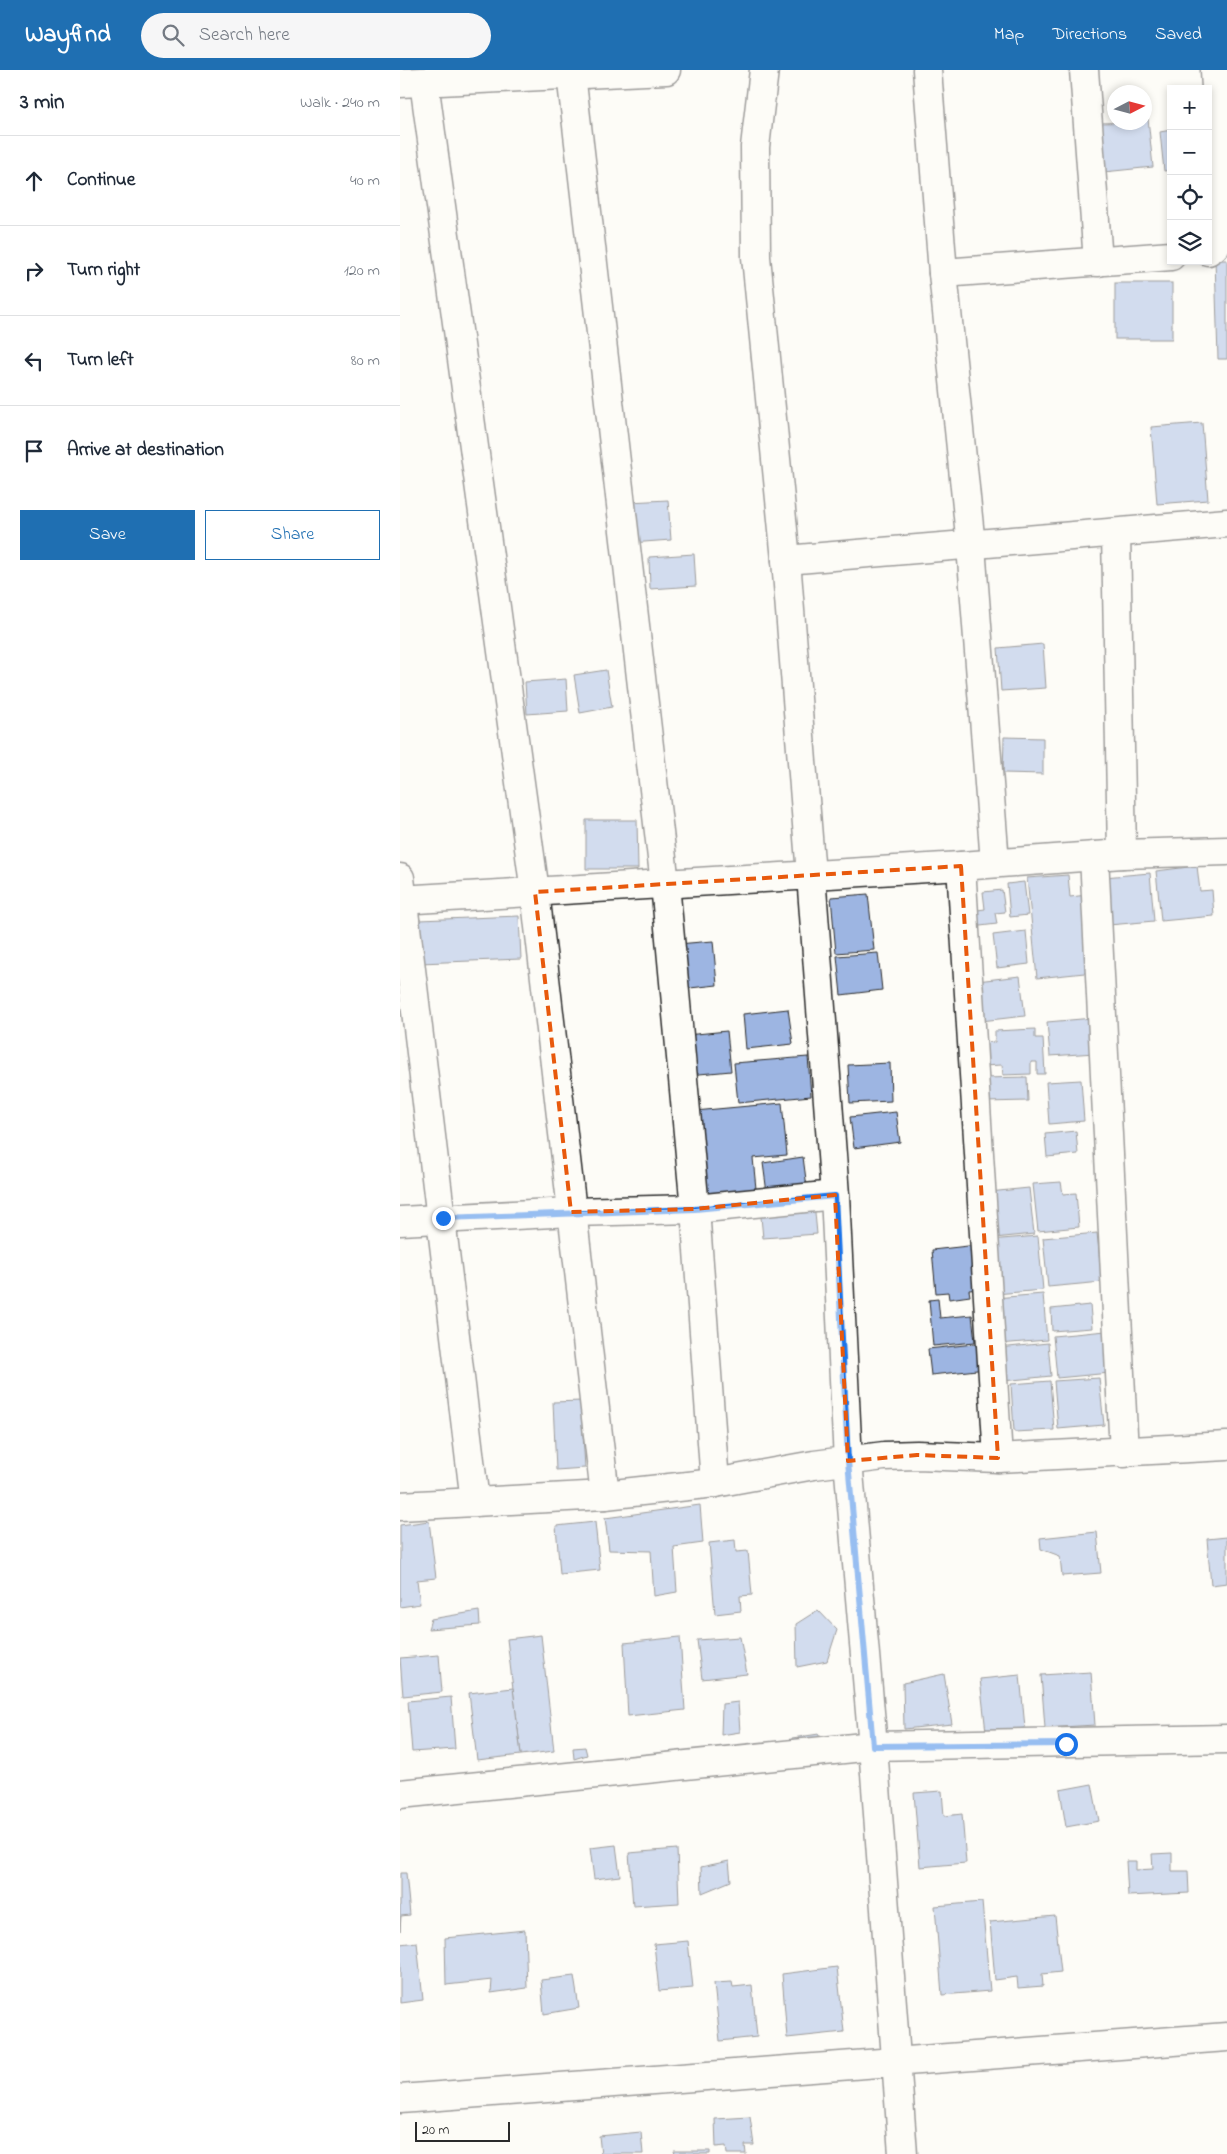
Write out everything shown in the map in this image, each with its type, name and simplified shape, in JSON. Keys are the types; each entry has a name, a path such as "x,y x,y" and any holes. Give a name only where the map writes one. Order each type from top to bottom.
{"street":[{"path":"605,1495 535,892 412,82 475,74 571,74 666,70"},
{"path":"764,70 755,147 756,257 786,560 811,875 835,1196 848,1461 873,1746 898,2062 903,2154"},
{"path":"927,70 943,273 972,546 995,863"},
{"path":"1084,70 1098,262"},
{"path":"1212,249 1215,248 1221,237 1223,219 1215,70"},
{"path":"571,74 665,884 695,1209 716,1483"},
{"path":"943,273 1167,256"},
{"path":"786,560 972,546 1227,523"},
{"path":"1116,533 1122,854"},
{"path":"475,1502 443,1218 401,893 535,892 961,866 1122,854 1227,851"},
{"path":"1094,856 1124,1453"},
{"path":"961,866 998,1458"},
{"path":"400,1221 571,1212 695,1209 835,1196"},
{"path":"400,1506 605,1495 716,1483 848,1461 917,1455 998,1458 1124,1453 1227,1446"},
{"path":"400,1794 873,1746 1227,1739"},
{"path":"400,2099 1227,2036"}],"highlighted area":[{"path":"961,866 998,1458 917,1455 848,1461 835,1195 695,1209 571,1212 535,892"}],"building":[{"path":"1099,123 1107,123 1107,130 1149,130 1153,167 1104,172"},
{"path":"1167,131 1167,171 1164,171 1160,132"},
{"path":"1215,260 1227,260 1227,359 1218,359"},
{"path":"1115,283 1172,283 1172,339 1115,339"},
{"path":"1202,423 1208,500 1157,504 1151,427"},
{"path":"668,500 671,540 631,543 629,502"},
{"path":"694,554 696,586 650,589 649,557"},
{"path":"1043,644 1046,688 1001,691 998,648"},
{"path":"606,670 612,707 580,713 574,675"},
{"path":"566,679 568,711 527,714 525,682"},
{"path":"1004,737 1043,738 1043,774 1003,773"},
{"path":"586,820 637,820 638,869 586,869"},
{"path":"1197,866 1200,891 1212,890 1214,916 1161,921 1156,871"},
{"path":"1150,873 1154,921 1109,925 1104,877"},
{"path":"1068,875 1070,897 1087,895 1094,972 1037,978 1027,878"},
{"path":"1024,882 1028,915 1010,917 1007,884"},
{"path":"1002,890 1005,912 995,913 997,924 972,927 970,911 985,909 983,892"},
{"path":"868,894 874,950 836,953 831,897"},
{"path":"519,916 521,959 420,963 419,920"},
{"path":"1026,931 1029,964 997,968 993,935"},
{"path":"713,941 717,985 681,989 678,944"},
{"path":"878,953 882,990 841,995 837,956"},
{"path":"1020,976 1025,1016 981,1021 977,981"},
{"path":"788,1009 793,1044 746,1049 743,1014"},
{"path":"1093,1018 1095,1053 1050,1056 1047,1022"},
{"path":"1035,1029 1035,1038 1043,1038 1045,1074 1037,1074 1037,1062 1031,1062 1031,1074 1003,1075 1002,1065 982,1066 981,1043 995,1042 995,1031"},
{"path":"727,1031 731,1071 689,1075 686,1035"},
{"path":"808,1057 811,1096 738,1103 734,1063"},
{"path":"890,1063 891,1101 850,1103 848,1065"},
{"path":"1027,1077 1028,1101 985,1102 984,1078"},
{"path":"1081,1080 1084,1121 1049,1124 1046,1082"},
{"path":"782,1103 787,1155 753,1158 757,1199 704,1205 695,1111"},
{"path":"896,1112 900,1142 854,1148 850,1117"},
{"path":"1076,1131 1078,1154 1047,1157 1045,1134"},
{"path":"803,1157 808,1195 768,1200 763,1163"},
{"path":"1061,1182 1063,1194 1076,1193 1079,1227 1038,1231 1033,1184"},
{"path":"1029,1188 1034,1234 994,1238 989,1192"},
{"path":"814,1202 817,1234 763,1238 760,1207"},
{"path":"1097,1233 1102,1282 1048,1287 1043,1238"},
{"path":"1038,1236 1043,1290 995,1294 990,1240"},
{"path":"977,1245 981,1289 969,1290 970,1296 949,1299 948,1292 936,1293 932,1250"},
{"path":"1043,1294 1047,1340 999,1344 995,1298"},
{"path":"938,1299 940,1318 972,1315 975,1342 933,1346 929,1300"},
{"path":"1090,1305 1092,1328 1052,1331 1051,1309"},
{"path":"1106,1331 1110,1373 1057,1378 1053,1336"},
{"path":"983,1343 986,1369 931,1375 928,1349"},
{"path":"1048,1343 1051,1376 1003,1381 999,1348"},
{"path":"1099,1378 1104,1425 1058,1429 1054,1381"},
{"path":"1050,1381 1054,1430 1014,1432 1011,1384"},
{"path":"581,1401 585,1468 556,1470 553,1402"},
{"path":"700,1505 703,1543 674,1547 677,1592 654,1596 651,1551 609,1550 605,1518"},
{"path":"429,1521 436,1578 417,1580 420,1604 400,1607 400,1525"},
{"path":"595,1522 600,1570 560,1574 556,1526"},
{"path":"1097,1532 1101,1573 1062,1576 1060,1556 1041,1549 1040,1538"},
{"path":"1227,1537 1227,1583 1211,1585 1207,1539"},
{"path":"735,1540 736,1552 748,1551 752,1595 740,1596 741,1611 715,1614 709,1543"},
{"path":"818,1610 837,1630 827,1661 797,1667 796,1624"},
{"path":"479,1611 480,1625 428,1629 431,1619"},
{"path":"541,1635 554,1751 521,1755 507,1639"},
{"path":"680,1637 685,1710 628,1716 624,1643"},
{"path":"740,1637 747,1674 702,1679 697,1640"},
{"path":"439,1655 442,1692 403,1696 400,1658"},
{"path":"1091,1672 1095,1725 1045,1728 1041,1675"},
{"path":"944,1674 952,1724 904,1729 903,1683"},
{"path":"1020,1675 1025,1728 986,1732 980,1679"},
{"path":"513,1688 521,1755 477,1760 469,1693"},
{"path":"451,1697 455,1749 412,1752 408,1701"},
{"path":"738,1702 740,1732 721,1735 722,1704"},
{"path":"819,1734 819,1739 792,1750 792,1738"},
{"path":"585,1747 587,1755 574,1759 573,1748"},
{"path":"1092,1784 1099,1821 1066,1827 1060,1790"},
{"path":"942,1791 944,1816 962,1814 966,1863 920,1867 914,1793"},
{"path":"616,1845 620,1876 594,1879 590,1848"},
{"path":"677,1849 679,1903 633,1906 629,1853"},
{"path":"1172,1853 1172,1871 1188,1871 1189,1893 1128,1896 1126,1861 1136,1861 1136,1870 1153,1869 1152,1854"},
{"path":"729,1861 731,1881 702,1893 701,1867"},
{"path":"400,1873 406,1873 410,1915 401,1916 400,1931"},
{"path":"982,1902 990,1991 942,1995 935,1906"},
{"path":"1055,1916 1061,1972 1042,1974 1043,1986 1018,1988 1017,1977 995,1980 990,1922"},
{"path":"525,1930 527,1988 491,1993 492,1980 446,1985 445,1938"},
{"path":"688,1941 693,1988 659,1991 654,1944"},
{"path":"417,1942 423,2000 400,2003 400,1944"},
{"path":"837,1967 844,2032 787,2038 782,1974"},
{"path":"574,1976 579,2008 544,2014 541,1980"},
{"path":"732,1982 733,1987 752,1985 757,2037 720,2041 714,1983"},
{"path":"750,2117 754,2145 745,2145 746,2154 727,2154 726,2146 716,2147 715,2119"},
{"path":"641,2132 643,2154 601,2154 599,2136"},
{"path":"674,2151 710,2151 710,2154 675,2154"}],"route":[{"path":"443,1218 695,1209 835,1196 848,1461 873,1746 1066,1744"}]}
